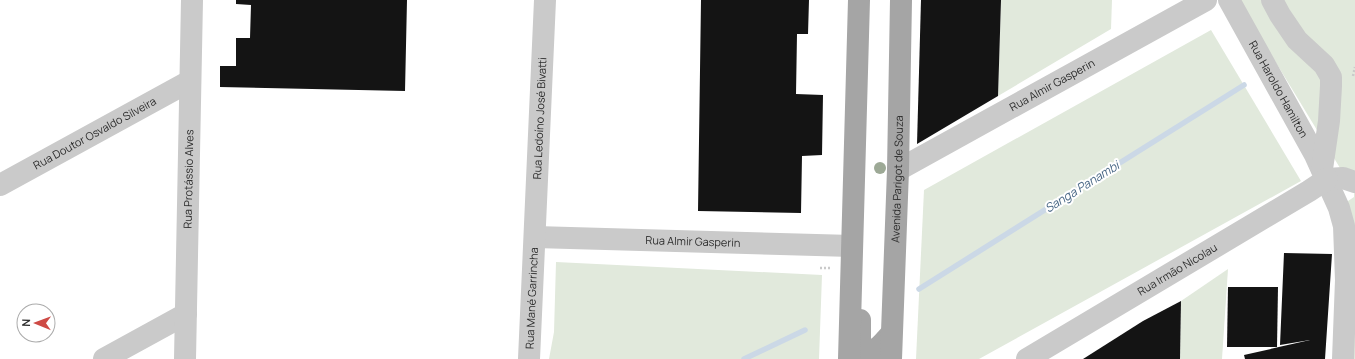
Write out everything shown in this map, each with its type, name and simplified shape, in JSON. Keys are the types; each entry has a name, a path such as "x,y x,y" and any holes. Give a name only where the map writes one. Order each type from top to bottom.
{"main road":[{"path":"849,359 859,0"},
{"name":"Avenida Parigot de Souza","path":"891,359 898,170 901,0"},
{"path":"852,246 859,292 860,340 863,349 868,352 873,351 891,334"}],"street":[{"name":"Rua Protássio Alves","path":"185,359 192,0"},
{"name":"Rua Ledoíno José Bivatti","path":"535,237 545,0"},
{"name":"Rua Almir Gasperin","path":"898,170 1206,0"},
{"name":"Rua Haroldo Hamilton","path":"1229,0 1324,174 1339,208 1344,226 1346,280 1343,359"},
{"path":"1272,0 1297,40 1324,65 1331,77 1324,174 1355,182"},
{"name":"Rua Doutor Osvaldo Silveira","path":"0,185 190,81"},
{"name":"Rua Irmão Nicolau","path":"1027,359 1309,192 1324,174"},
{"name":"Rua Almir Gasperin","path":"535,237 852,246"},
{"name":"Rua Mané Garrincha","path":"529,359 535,237"},
{"path":"104,359 186,314"}],"path":[{"path":"813,267 852,269"}],"shaded area":[{"path":"1001,0 1112,0 1111,29 998,96"},
{"path":"1238,0 1355,0 1355,359 1347,359 1348,201 1354,197 1354,191"},
{"path":"1211,30 1301,181 979,359 916,359 924,190"},
{"path":"556,262 822,275 819,359 549,359 554,332"},
{"path":"1228,269 1222,359 1180,359 1181,301"}],"building":[{"path":"236,0 407,0 405,91 220,87 220,66 236,66 236,38 250,38 251,5 236,4"},
{"path":"701,0 809,0 808,34 797,34 796,94 823,95 822,155 802,156 801,213 698,211"},
{"path":"921,0 1001,0 998,96 917,144"},
{"path":"1284,253 1332,254 1325,359 1245,359 1244,355 1310,340 1280,345"},
{"path":"1228,287 1278,287 1277,347 1227,347"},
{"path":"1181,301 1180,359 1083,359 1143,321"}],"waterway":[{"name":"Sanga Panambi","path":"919,289 1244,85"},
{"name":"Sanga Panambi","path":"744,359 805,330"}]}
